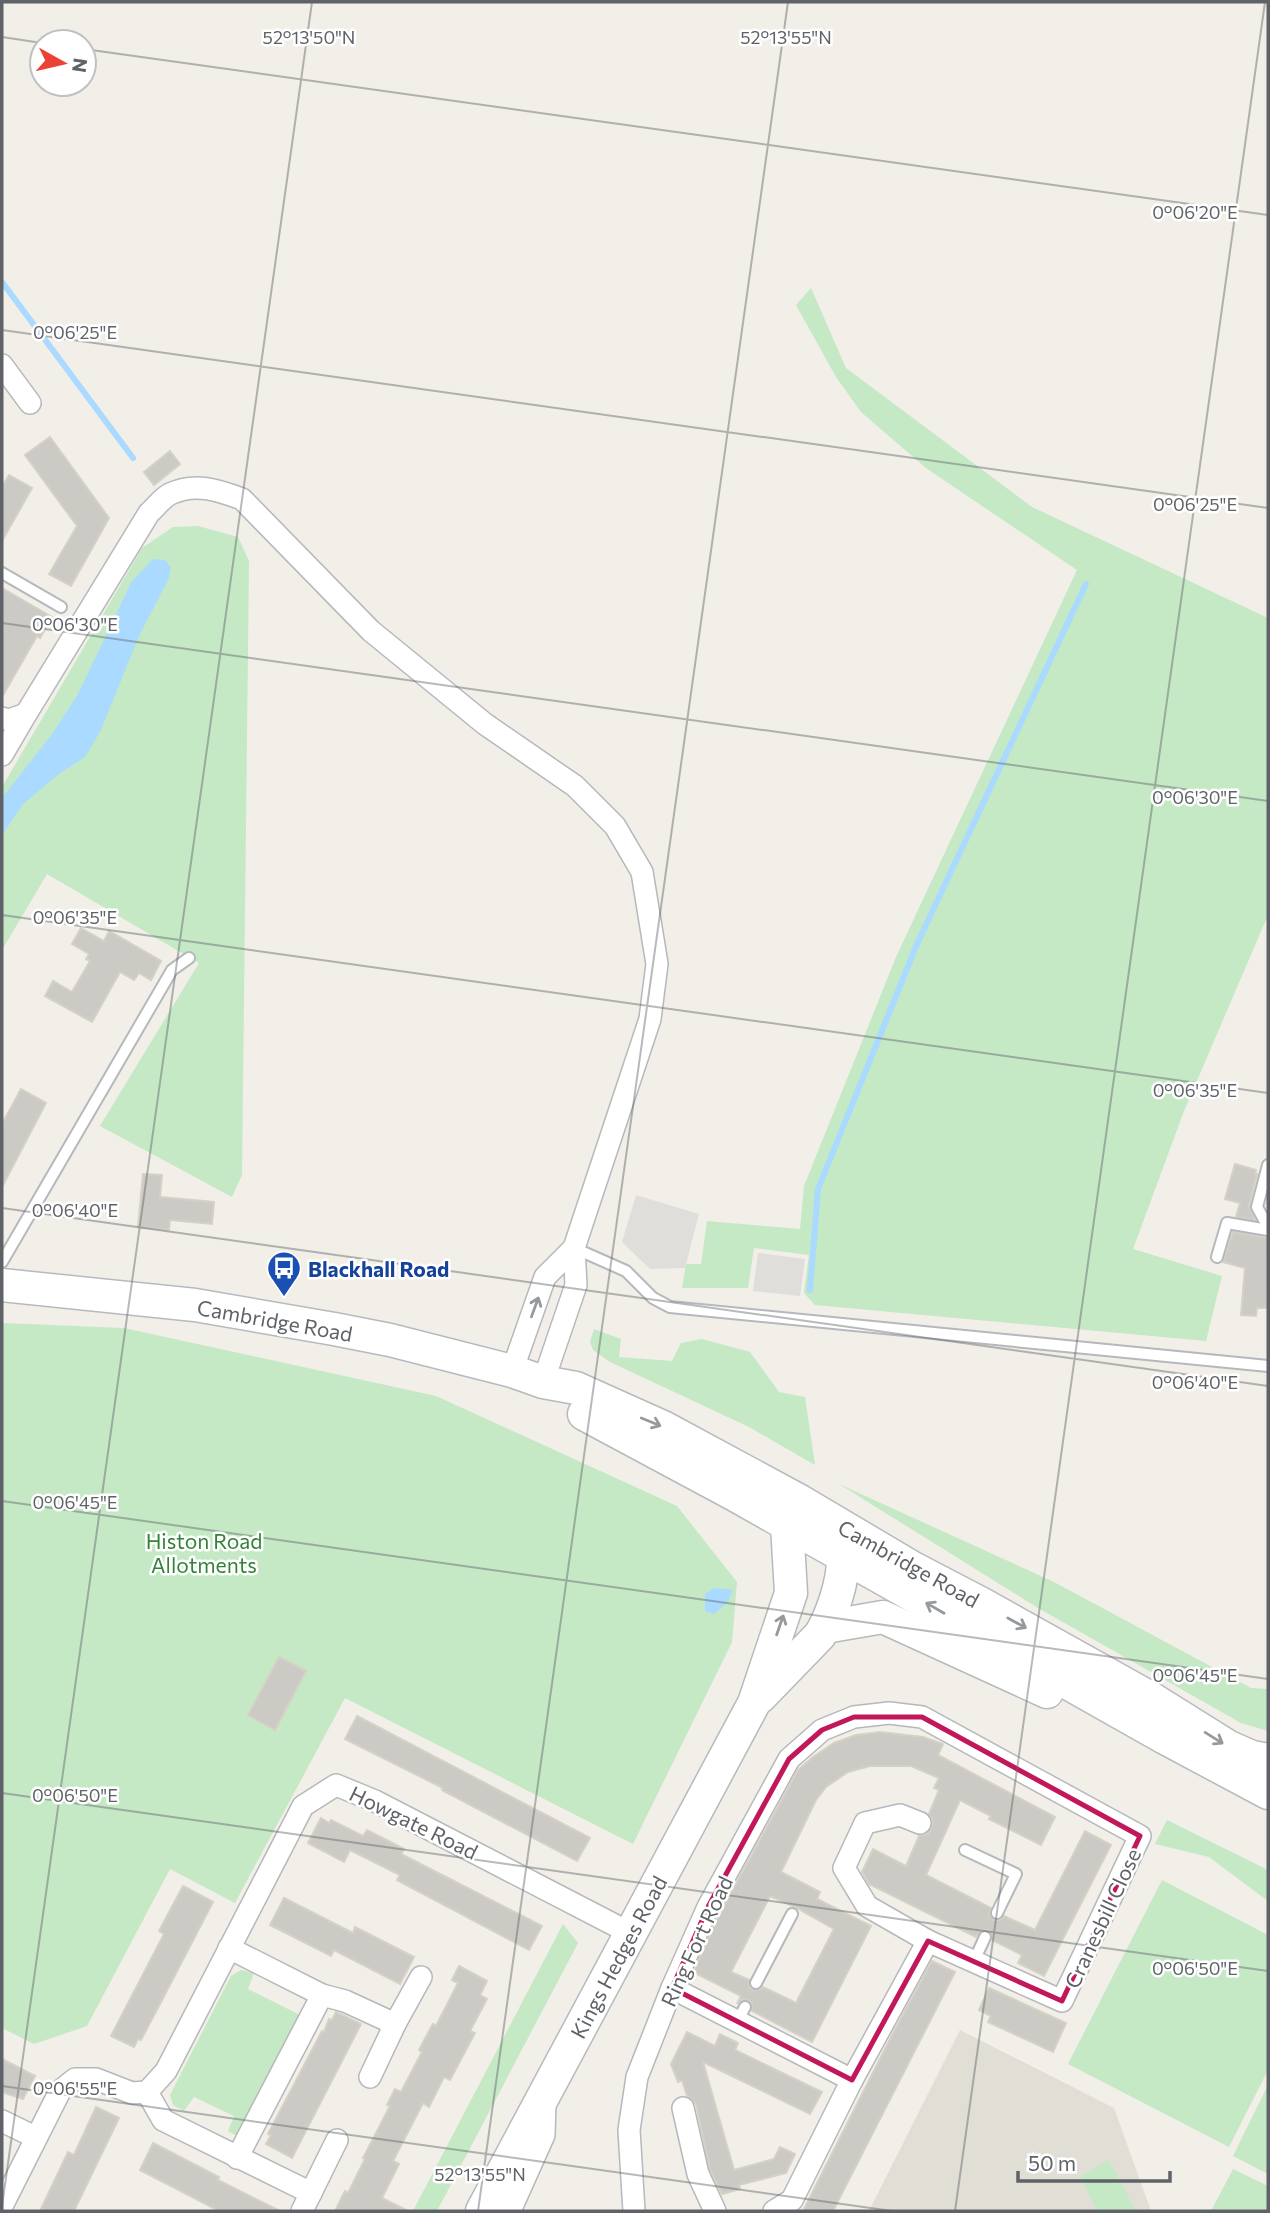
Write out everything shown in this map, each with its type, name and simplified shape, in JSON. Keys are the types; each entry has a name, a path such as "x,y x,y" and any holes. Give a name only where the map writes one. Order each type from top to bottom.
{"main road":[{"name":"Cambridge Road","path":"2,1285 234,1311 390,1340 512,1371 543,1382 576,1388 663,1427 794,1513"},
{"path":"791,1593 857,1550 794,1513"},
{"name":"Kings Hedges Road","path":"482,2211 754,1703 791,1593 794,1513"},
{"name":"Cambridge Road","path":"857,1550 1166,1738 1268,1793"},
{"name":"Cambridge Road","path":"857,1550 1143,1694 1229,1747 1252,1757 1268,1760"},
{"name":"Kings Hedges Road","path":"754,1703 820,1636 857,1550"},
{"name":"Cambridge Road","path":"825,1628 883,1617 1074,1704 1166,1738"}],"street":[{"path":"2,365 30,402"},
{"path":"2,755 149,513 169,494 203,487 242,499 371,631 485,724 575,786 615,826 642,872 657,964 652,1008 574,1248 576,1285 543,1382"},
{"path":"2,718 9,720 26,714"},
{"path":"512,1371 545,1277 574,1248"},
{"name":"Cranesbill Close","path":"854,1717 889,1713 922,1717 1140,1836 1062,2001 928,1941 867,1906 844,1868 865,1823 900,1815 920,1823"},
{"name":"Ring Fort Road","path":"634,2211 629,2130 637,2077 708,1907 789,1759 822,1730 854,1717"},
{"name":"Howgate Road","path":"147,2092 166,2071 303,1806 337,1785 375,1801 630,1933"},
{"path":"774,2211 792,2200 852,2080 928,1941"},
{"path":"229,1948 322,1995 345,2001 394,2024"},
{"path":"370,2077 394,2024 421,1977"},
{"path":"672,1988 741,2014 852,2080"},
{"path":"237,2158 322,1995"},
{"path":"2,2206 60,2091 75,2079 96,2079 132,2093 147,2092 163,2120 237,2158 306,2202 337,2140"},
{"path":"510,2211 544,2135 546,2094"},
{"path":"683,2108 698,2174 715,2211"},
{"path":"2,2121 35,2137"}],"lane":[{"path":"2,573 61,607"},
{"path":"2,1262 172,970 189,958"},
{"path":"1268,1165 1256,1207 1268,1228"},
{"path":"1217,1257 1227,1223 1268,1228"},
{"path":"574,1248 626,1271 653,1298 670,1307 1268,1366"},
{"path":"965,1850 1016,1874 997,1913"},
{"path":"756,1983 792,1914"},
{"path":"974,1961 985,1937"}],"highlighted area":[{"path":"854,1717 922,1717 1140,1836 1062,2001 928,1941 852,2080 672,1988 708,1907 789,1759 822,1730"}],"shaded area":[{"path":"636,1195 699,1214 685,1268 650,1269 622,1242"},
{"path":"758,1253 805,1259 800,1296 753,1291"},
{"path":"960,2030 1114,2108 1151,2211 869,2211"}],"green space":[{"path":"811,288 846,368 1032,507 1268,618 1268,915 1184,1111 1133,1249 1222,1276 1206,1341 815,1305 804,1293 809,1255 754,1248 748,1288 682,1288 686,1264 701,1264 707,1221 800,1229 804,1186 896,957 1077,570 926,468 861,412 836,377 796,305"},
{"path":"198,526 238,537 249,561 242,1175 232,1197 100,1126 199,963 47,874 2,950 2,787 142,548 173,527"},
{"name":"Histon Road Allotments","path":"2,1323 124,1328 436,1396 677,1506 737,1582 732,1642 633,1844 345,1698 235,1903 170,1869 87,2026 34,2044 2,2028"},
{"path":"594,1329 621,1339 619,1357 672,1361 681,1343 702,1339 750,1352 779,1392 805,1397 815,1465 749,1427 610,1362 593,1350 590,1342"},
{"path":"839,1484 1054,1582 1251,1688 1268,1689 1268,1731 1241,1723 1038,1608"},
{"path":"1167,1820 1268,1871 1268,1901 1209,1857 1155,1844"},
{"path":"1162,1880 1268,1935 1268,2070 1229,2147 1068,2064"},
{"path":"563,1924 578,1943 437,2211 413,2211"},
{"path":"241,1970 254,1973 248,1989 302,2016 239,2137 228,2131 234,2116 194,2097 184,2111 173,2105 170,2095 231,1976"},
{"path":"1268,2085 1268,2174 1233,2156"},
{"path":"1109,2160 1136,2211 1097,2211 1080,2176"},
{"path":"1233,2169 1268,2186 1268,2211 1211,2211"}],"water":[{"path":"153,559 165,560 171,568 169,578 139,636 101,730 85,757 59,774 23,804 2,835 2,798 53,733 78,694 132,581"},
{"path":"714,1588 733,1590 728,1602 714,1614 705,1611 705,1594"}],"building":[{"path":"50,437 109,518 71,586 49,574 77,526 25,455"},
{"path":"170,451 180,464 154,485 144,472"},
{"path":"9,475 32,488 2,541 2,487"},
{"path":"2,588 52,617 40,638 37,636 2,697"},
{"path":"81,928 104,941 109,931 161,961 151,980 139,973 134,980 120,972 92,1022 45,996 53,981 72,992 90,961 86,959 89,954 72,944"},
{"path":"21,1089 46,1103 2,1187 2,1124"},
{"path":"1235,1164 1256,1170 1249,1206 1255,1220 1236,1217 1240,1203 1225,1199"},
{"path":"143,1174 162,1175 160,1197 214,1202 212,1224 170,1220 169,1230 138,1227"},
{"path":"1233,1232 1268,1238 1267,1308 1257,1308 1256,1316 1241,1315 1245,1268 1223,1262"},
{"path":"279,1657 306,1671 275,1730 248,1715"},
{"path":"357,1716 590,1838 577,1861 442,1790 443,1788 345,1739"},
{"path":"880,1732 923,1737 943,1744 938,1755 1055,1817 1041,1845 989,1819 991,1816 960,1800 926,1875 991,1908 989,1914 994,1920 1001,1920 1004,1916 1035,1930 1085,1831 1111,1845 1044,1976 1018,1963 1022,1955 992,1940 993,1936 989,1930 981,1930 976,1937 869,1884 862,1872 873,1849 906,1866 919,1836 928,1834 933,1820 929,1814 939,1790 934,1788 939,1778 911,1766 870,1766 848,1772 826,1787 816,1800 781,1872 820,1892 817,1899 871,1926 812,2042 752,2011 752,2003 748,2000 741,2000 737,2004 741,1996 693,1972 720,1913 798,1770 834,1743 856,1735","holes":["770,1896 834,1929 796,2003 763,1987 753,1990 749,1987 749,1980 731,1972"]},
{"path":"321,1818 329,1823 331,1820 363,1836 367,1830 404,1849 401,1854 542,1926 529,1950 397,1880 400,1875 350,1850 344,1862 308,1843"},
{"path":"183,1886 213,1902 141,2040 138,2039 134,2047 111,2036 164,1934 159,1931"},
{"path":"284,1898 353,1933 355,1927 414,1957 400,1984 334,1950 331,1956 270,1925"},
{"path":"932,1961 955,1972 833,2211 803,2211 892,2035"},
{"path":"459,1966 487,1981 480,1995 487,1999 470,2031 475,2033 450,2080 444,2077 429,2107 423,2103 393,2161 399,2164 382,2198 408,2211 335,2211 345,2191 348,2193 365,2159 363,2158 390,2106 387,2105 395,2089 401,2092 422,2052 419,2050 433,2024 436,2026 458,1983 452,1980"},
{"path":"989,1988 1066,2023 1053,2052 988,2022 991,2016 979,2010"},
{"path":"336,2012 361,2024 292,2158 266,2144 271,2135 268,2134 322,2031 324,2032 329,2019 332,2020"},
{"path":"687,2032 715,2046 720,2034 738,2043 735,2050 822,2092 810,2114 703,2062 734,2170 774,2159 780,2147 795,2154 786,2173 739,2185 740,2189 722,2194 710,2170 696,2104 687,2096 682,2080 678,2082 671,2064"},
{"path":"2,2059 35,2076 23,2099 2,2092"},
{"path":"96,2107 119,2118 74,2211 40,2211 68,2152 74,2155"},
{"path":"153,2143 280,2211 219,2211 140,2170"}],"waterway":[{"path":"2,282 133,458"},
{"path":"810,1290 818,1189 917,944 1086,584"}],"place":[{"name":"Blackhall Road","path":"284,1298"}]}
